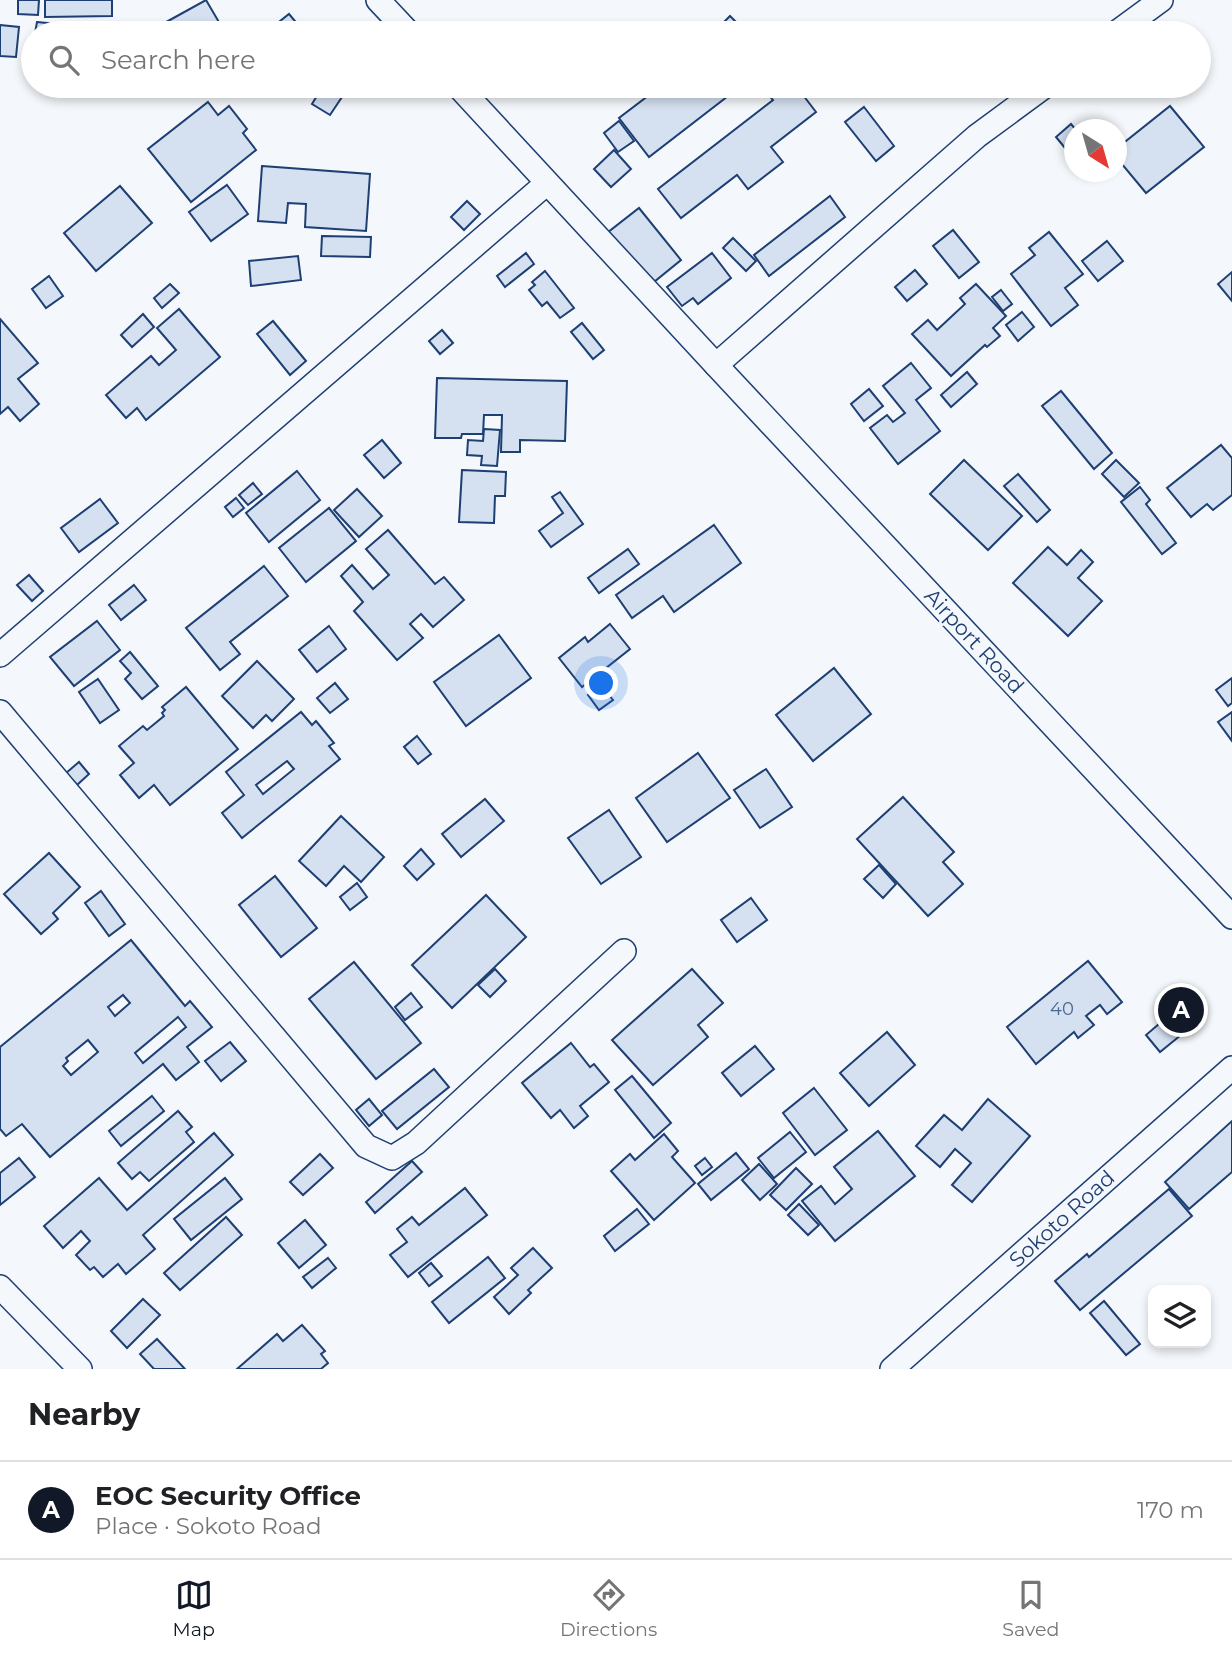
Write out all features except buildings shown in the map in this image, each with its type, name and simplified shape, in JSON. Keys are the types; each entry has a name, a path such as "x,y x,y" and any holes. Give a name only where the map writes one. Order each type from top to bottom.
{"street":[{"path":"378,0 398,21"},
{"path":"1132,21 1161,0"},
{"name":"Airport Road","path":"469,98 1232,917"},
{"path":"716,365 977,136 1029,98"},
{"path":"0,655 547,183"},
{"path":"0,712 366,1146 392,1158 416,1143 624,951"},
{"name":"Sokoto Road","path":"892,1369 1232,1068"},
{"path":"0,1287 80,1369"}],"place":[{"name":"EOC Security Office","path":"1181,1010"}]}
